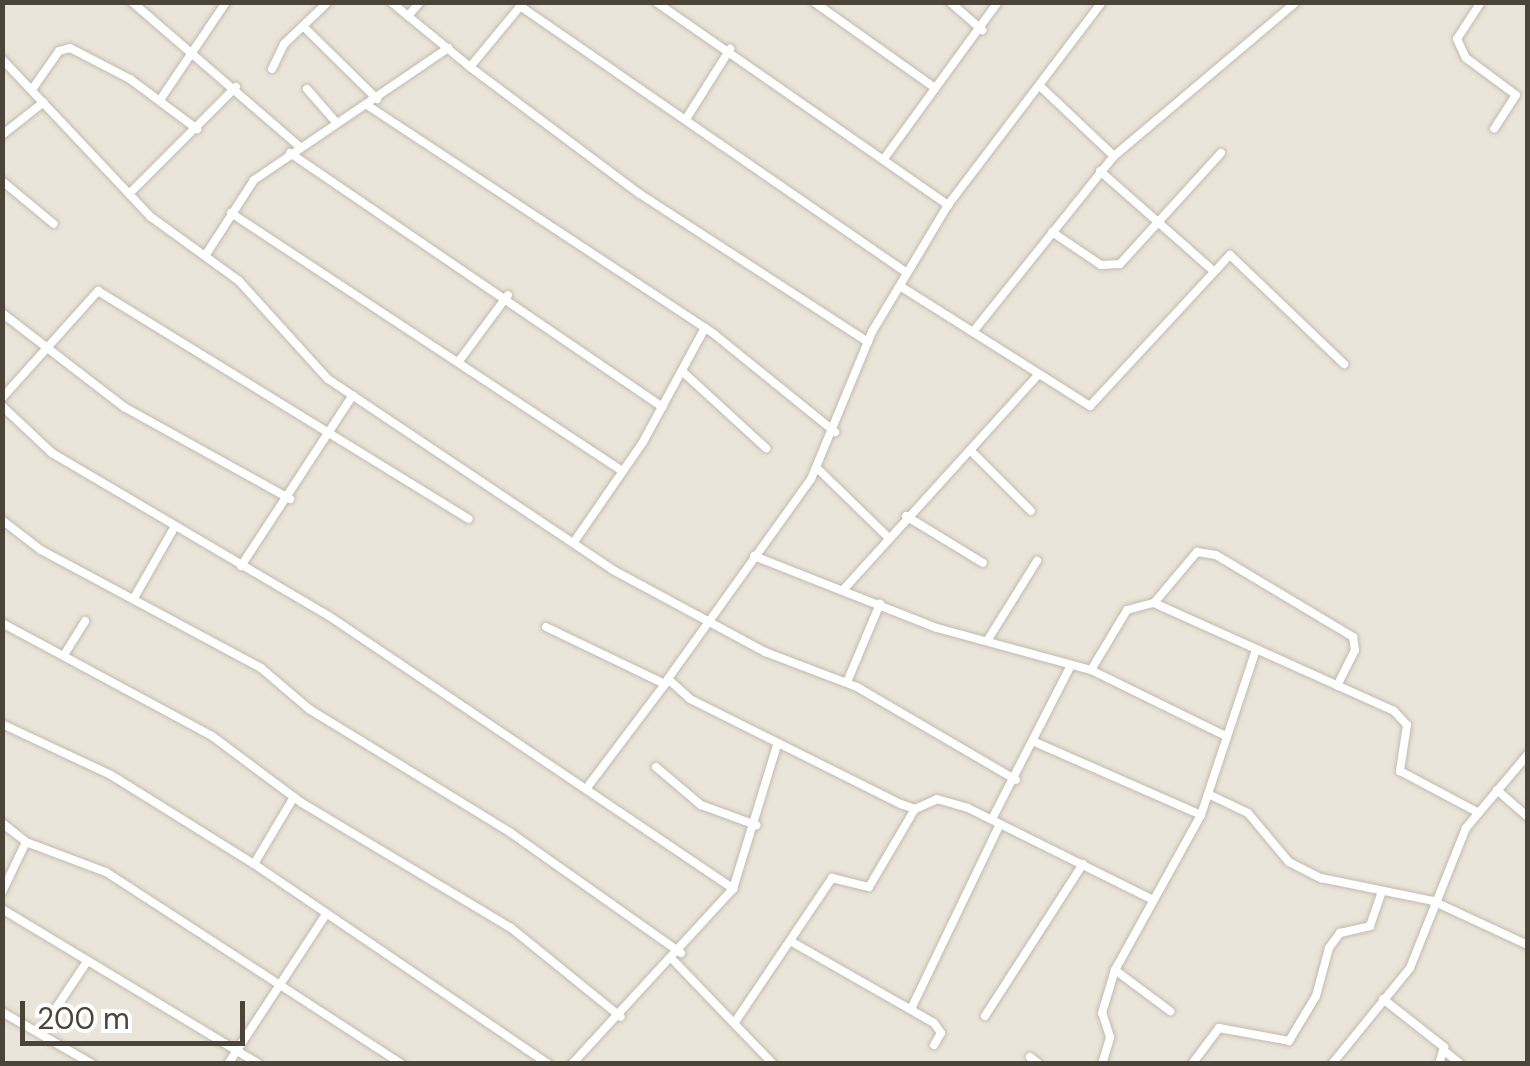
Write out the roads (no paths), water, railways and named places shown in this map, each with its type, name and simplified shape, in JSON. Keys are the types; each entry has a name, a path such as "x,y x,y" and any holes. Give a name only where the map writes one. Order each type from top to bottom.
{"street":[{"path":"132,2 190,46 299,146"},
{"path":"160,100 190,46 226,2"},
{"path":"272,69 284,44 306,28 328,2"},
{"path":"392,2 470,68 640,194 868,342"},
{"path":"408,16 420,2"},
{"path":"656,2 886,156 948,205"},
{"path":"814,2 935,88"},
{"path":"950,2 982,30"},
{"path":"886,156 982,30 998,2"},
{"path":"589,786 666,682 707,616 817,468 835,432 868,342 948,205 1042,88 1102,2"},
{"path":"973,332 1114,156 1296,2"},
{"path":"1481,2 1458,38 1466,58 1516,95 1494,129"},
{"path":"470,68 521,4 908,273"},
{"path":"306,28 377,99"},
{"path":"33,88 59,50 70,48 160,100 197,128"},
{"path":"204,256 254,180 448,48"},
{"path":"686,119 730,49"},
{"path":"2,59 130,193 245,288 309,363 353,395 574,542 765,652 846,682 1016,780"},
{"path":"130,193 236,87"},
{"path":"1042,88 1114,156"},
{"path":"308,89 336,122"},
{"path":"2,136 44,102"},
{"path":"367,104 705,328 835,432"},
{"path":"1052,232 1112,266 1159,223 1221,152"},
{"path":"290,153 508,295 663,406"},
{"path":"1100,171 1211,269"},
{"path":"2,181 54,224"},
{"path":"231,213 622,471"},
{"path":"900,286 1037,376 1097,404 1211,269 1236,258 1344,364"},
{"path":"2,398 47,353 94,293 106,294 468,519"},
{"path":"458,361 508,295"},
{"path":"2,313 47,353 124,407 290,498"},
{"path":"574,542 663,406 705,328"},
{"path":"683,372 766,448"},
{"path":"844,589 906,516 1037,376"},
{"path":"241,566 290,498 353,395"},
{"path":"2,406 52,453 241,566 589,786 732,889"},
{"path":"970,450 1030,511"},
{"path":"817,468 888,537"},
{"path":"906,516 983,563"},
{"path":"2,520 24,540 262,668 309,709 512,833 678,957 773,1064"},
{"path":"134,598 174,526"},
{"path":"1091,670 1127,610 1154,603 1197,552 1216,555 1353,637 1355,650 1337,686"},
{"path":"754,556 1068,669 1091,670 1226,736"},
{"path":"988,638 1038,561"},
{"path":"1154,603 1404,719 1400,771 1479,813"},
{"path":"846,682 880,604"},
{"path":"64,655 85,620"},
{"path":"2,623 212,736 294,797 511,928 621,1018"},
{"path":"546,627 666,682 777,745 914,808"},
{"path":"1102,1064 1110,1036 1102,1013 1115,970 1201,816 1255,653"},
{"path":"910,1009 996,821 1038,743 1068,669"},
{"path":"2,724 111,775 254,864 548,1064"},
{"path":"1038,743 1201,816"},
{"path":"572,1064 678,957 732,889 756,825 777,745"},
{"path":"1332,1064 1416,955 1433,901 1479,813 1528,754"},
{"path":"656,767 701,805 756,825"},
{"path":"1497,790 1528,817"},
{"path":"1208,794 1248,813 1289,862 1321,878 1433,901 1528,945"},
{"path":"254,864 294,797"},
{"path":"735,1022 837,874 869,887 914,808 937,799 996,821 1153,900"},
{"path":"2,823 26,842 106,872 283,981 402,1064"},
{"path":"2,892 26,842"},
{"path":"985,1016 1083,864"},
{"path":"1192,1064 1219,1028 1290,1042 1316,996 1330,948 1340,933 1370,926 1382,892"},
{"path":"2,909 259,1064"},
{"path":"228,1064 326,914"},
{"path":"792,942 941,1030 934,1045"},
{"path":"40,1032 86,963"},
{"path":"1115,970 1170,1011"},
{"path":"1383,999 1460,1064"},
{"path":"2,1012 92,1064"},
{"path":"1439,1064 1446,1053"},
{"path":"580,1055 589,1064"}]}
